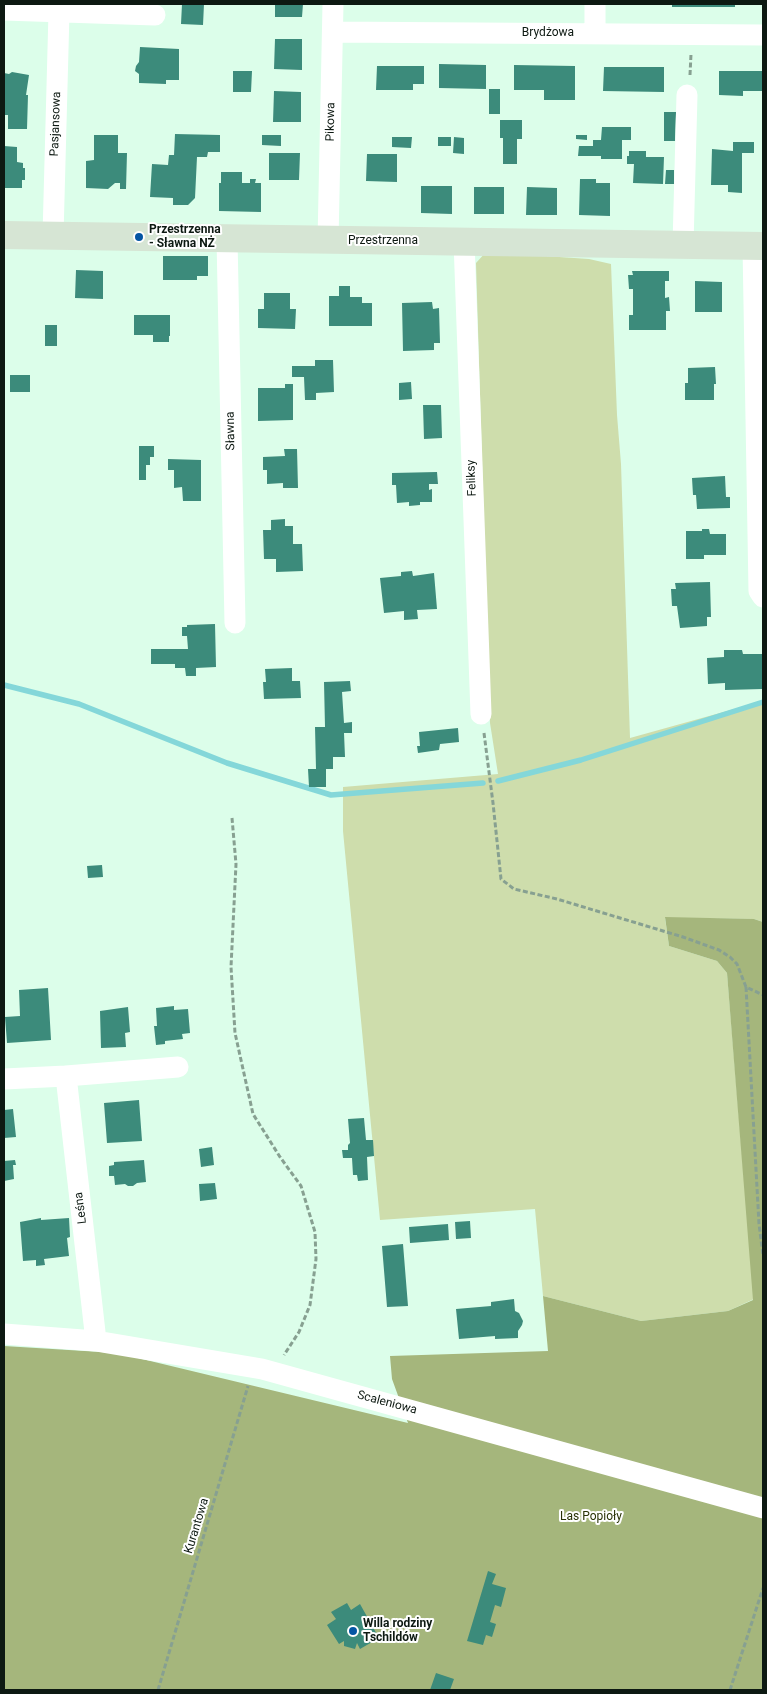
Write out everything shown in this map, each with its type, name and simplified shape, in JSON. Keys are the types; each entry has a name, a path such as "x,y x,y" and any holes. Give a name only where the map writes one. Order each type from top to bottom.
{"street":[{"name":"Pikowa","path":"328,240 333,4"},
{"path":"595,4 595,33"},
{"path":"4,10 155,15"},
{"name":"Pasjansowa","path":"53,236 59,12"},
{"name":"Brydżowa","path":"333,32 763,35"},
{"path":"683,245 687,96"},
{"name":"Przestrzenna","path":"4,235 758,246"},
{"name":"Sławna","path":"226,239 235,623"},
{"name":"Feliksy","path":"464,241 481,714"},
{"path":"758,246 759,591 763,597"},
{"path":"4,1079 178,1067"},
{"name":"Leśna","path":"66,1076 96,1341"},
{"name":"Scaleniowa","path":"4,1334 96,1341 260,1369 763,1508"}],"path":[{"path":"687,96 691,64 691,34"},
{"path":"481,714 493,803 500,879 514,889 565,902 720,950 730,956 737,964 746,987 758,1224 763,1255"},
{"path":"232,818 236,864 231,967 235,1033 253,1114 301,1186 315,1232 316,1259 310,1305 299,1332 285,1355 260,1369"},
{"path":"746,987 763,995"},
{"name":"Kurantowa","path":"158,1690 260,1369"},
{"path":"730,1690 763,1588"}],"green space":[{"path":"486,252 589,259 611,264 617,415 621,464 630,738 763,701 763,922 754,919 665,918 669,946 717,961 727,973 754,1299 728,1311 641,1321 543,1296 535,1209 380,1220 343,831 343,787 498,774 490,723 476,263"},
{"name":"Las Popioły","path":"665,917 754,919 763,922 763,1690 4,1690 4,1346 117,1353 408,1423 392,1379 390,1356 548,1351 543,1296 641,1321 728,1311 753,1300 727,973 717,961 669,946"}],"building":[{"path":"182,4 204,4 203,25 181,24"},
{"path":"275,4 303,4 302,17 275,17"},
{"path":"672,4 735,4 735,7 672,7"},
{"path":"275,39 302,39 302,70 274,69"},
{"path":"140,47 179,49 179,80 166,80 166,84 139,83 139,74 135,71 139,62"},
{"path":"439,64 486,65 486,89 439,88"},
{"path":"514,65 575,66 575,100 544,100 544,90 514,90"},
{"path":"377,66 424,66 424,84 413,84 413,90 376,90"},
{"path":"604,67 664,67 664,92 603,91"},
{"path":"233,71 252,71 251,92 233,92"},
{"path":"719,71 763,71 763,91 743,91 743,96 719,95"},
{"path":"12,72 29,75 26,95 28,95 27,129 8,129 8,115 4,115 4,73 9,74"},
{"path":"489,89 500,89 500,114 489,114"},
{"path":"274,91 301,92 301,122 273,122"},
{"path":"664,112 676,112 675,141 664,141"},
{"path":"500,120 522,120 522,139 517,139 517,164 503,164 503,138 500,138"},
{"path":"602,127 631,127 631,140 622,140 622,159 601,159 601,156 578,156 579,146 593,146 593,140 601,140"},
{"path":"175,134 220,135 220,152 208,152 207,157 197,157 195,198 188,205 173,205 173,198 150,197 152,164 168,165 169,155 174,155"},
{"path":"94,135 118,135 118,153 127,153 126,189 120,189 120,183 115,183 108,189 86,188 86,161 94,160"},
{"path":"262,135 281,135 281,146 262,145"},
{"path":"576,135 587,135 587,140 576,139"},
{"path":"392,137 412,137 411,148 392,147"},
{"path":"438,137 451,137 451,146 438,146"},
{"path":"454,137 464,138 464,154 453,153"},
{"path":"733,142 754,142 754,153 742,153 742,193 728,192 728,185 711,185 712,149 733,151"},
{"path":"4,146 17,147 17,162 23,163 23,168 25,168 25,180 22,180 22,188 4,188"},
{"path":"629,151 646,151 646,157 664,157 663,184 633,183 634,164 627,164"},
{"path":"269,153 300,153 299,180 269,180"},
{"path":"367,154 397,154 397,182 366,181"},
{"path":"666,170 674,170 674,184 665,184"},
{"path":"221,172 242,172 242,183 250,183 250,179 256,179 255,183 261,183 261,212 219,211"},
{"path":"580,179 596,179 596,183 610,183 610,216 579,215"},
{"path":"421,186 452,186 452,214 421,213"},
{"path":"474,187 504,187 504,214 474,214"},
{"path":"527,187 557,188 557,215 526,215"},
{"path":"163,256 208,256 208,276 197,276 197,280 163,280"},
{"path":"76,270 103,271 103,299 75,298"},
{"path":"632,271 669,271 669,281 665,281 665,298 669,297 670,311 666,311 666,330 629,330 629,315 633,315 633,289 629,289 628,275 633,275"},
{"path":"695,281 722,282 722,312 695,312"},
{"path":"339,286 350,286 350,297 362,297 362,303 372,303 372,326 329,326 329,296 339,296"},
{"path":"264,293 290,293 290,309 296,309 295,329 258,328 258,309 264,309"},
{"path":"432,302 433,309 439,308 440,343 434,343 434,350 403,351 402,303"},
{"path":"134,315 170,315 169,342 153,342 153,335 134,335"},
{"path":"45,325 57,325 57,346 45,346"},
{"path":"315,360 333,360 334,392 316,393 316,400 305,400 304,377 292,377 292,366 315,366"},
{"path":"715,367 716,384 714,384 714,400 685,400 685,383 688,383 688,368"},
{"path":"10,375 30,375 30,392 10,392"},
{"path":"411,382 412,399 399,400 399,383"},
{"path":"285,384 293,384 293,420 258,421 258,388 285,388"},
{"path":"423,405 441,405 442,438 424,439"},
{"path":"139,446 154,446 154,457 150,457 150,465 146,465 146,480 139,480"},
{"path":"284,449 297,449 298,488 283,488 283,483 267,484 267,470 263,470 263,457 285,456"},
{"path":"168,459 201,460 201,501 183,501 182,487 174,488 174,470 168,470"},
{"path":"437,472 438,484 429,484 429,490 432,489 432,502 420,502 420,505 409,506 409,502 397,503 396,485 392,485 392,473"},
{"path":"725,476 726,497 730,497 730,508 697,509 696,495 693,495 692,478"},
{"path":"285,519 285,526 293,526 293,544 302,544 303,571 276,572 276,559 264,559 263,530 271,530 271,520"},
{"path":"702,529 709,529 710,534 726,534 726,555 704,555 704,559 686,559 686,531 702,531"},
{"path":"412,571 413,576 434,573 437,609 417,610 418,619 404,620 404,611 384,613 380,578 401,576 401,572"},
{"path":"710,582 711,617 707,617 707,626 680,628 677,606 672,606 671,589 676,589 675,583"},
{"path":"215,624 216,667 196,668 196,676 186,676 185,668 175,668 175,664 151,664 151,649 188,649 187,636 182,636 182,627 187,627 187,625"},
{"path":"724,650 742,650 743,654 763,654 763,689 725,690 725,683 708,684 707,658 724,657"},
{"path":"292,668 292,681 300,681 301,698 264,699 263,682 266,682 265,669"},
{"path":"350,681 351,691 342,692 344,723 352,722 352,733 344,733 345,757 333,757 333,769 326,769 326,787 309,787 308,769 316,769 315,727 325,727 324,682"},
{"path":"458,728 459,742 440,744 439,750 418,753 417,746 420,746 419,732"},
{"path":"102,865 103,877 88,878 87,866"},
{"path":"48,988 51,1040 7,1043 5,1017 20,1016 19,990"},
{"path":"174,1006 174,1010 188,1009 190,1033 182,1034 183,1039 165,1041 165,1044 156,1045 154,1026 157,1026 156,1008"},
{"path":"128,1007 130,1032 125,1033 126,1047 101,1048 100,1011"},
{"path":"139,1100 142,1141 107,1143 104,1103"},
{"path":"13,1109 16,1137 4,1138 4,1110"},
{"path":"364,1118 366,1140 373,1140 374,1156 367,1157 368,1180 358,1181 357,1175 353,1175 352,1158 343,1158 342,1150 348,1150 350,1143 348,1119"},
{"path":"212,1147 214,1165 201,1167 199,1149"},
{"path":"15,1160 16,1165 13,1165 14,1179 4,1181 4,1161"},
{"path":"144,1160 146,1182 137,1183 133,1186 125,1184 115,1185 114,1176 109,1176 109,1166 114,1165 114,1162"},
{"path":"215,1183 217,1199 200,1201 199,1184"},
{"path":"41,1218 41,1220 69,1218 70,1237 67,1238 69,1256 44,1259 45,1265 36,1266 36,1260 23,1261 20,1222"},
{"path":"470,1221 471,1238 456,1239 455,1222"},
{"path":"448,1224 449,1240 410,1243 409,1227"},
{"path":"403,1244 408,1306 387,1307 382,1246"},
{"path":"514,1299 515,1311 519,1313 523,1321 518,1331 518,1338 495,1339 495,1336 459,1339 456,1309 491,1306 491,1302"},
{"path":"488,1571 496,1574 492,1584 506,1588 501,1607 495,1605 490,1622 496,1624 492,1637 486,1635 483,1645 467,1641"},
{"name":"Willa rodziny Tschildów","path":"347,1603 351,1610 360,1604 379,1638 360,1649 357,1643 355,1649 344,1646 344,1641 339,1644 327,1625 336,1619 331,1612"},
{"path":"436,1673 454,1679 450,1690 430,1690"}],"waterway":[{"path":"4,685 79,704 227,763 331,795 483,783"},
{"path":"498,781 581,760 763,702"}],"place":[{"name":"Przestrzenna - Sławna NŻ","path":"139,237"},
{"name":"Willa rodziny Tschildów","path":"353,1631"}]}
